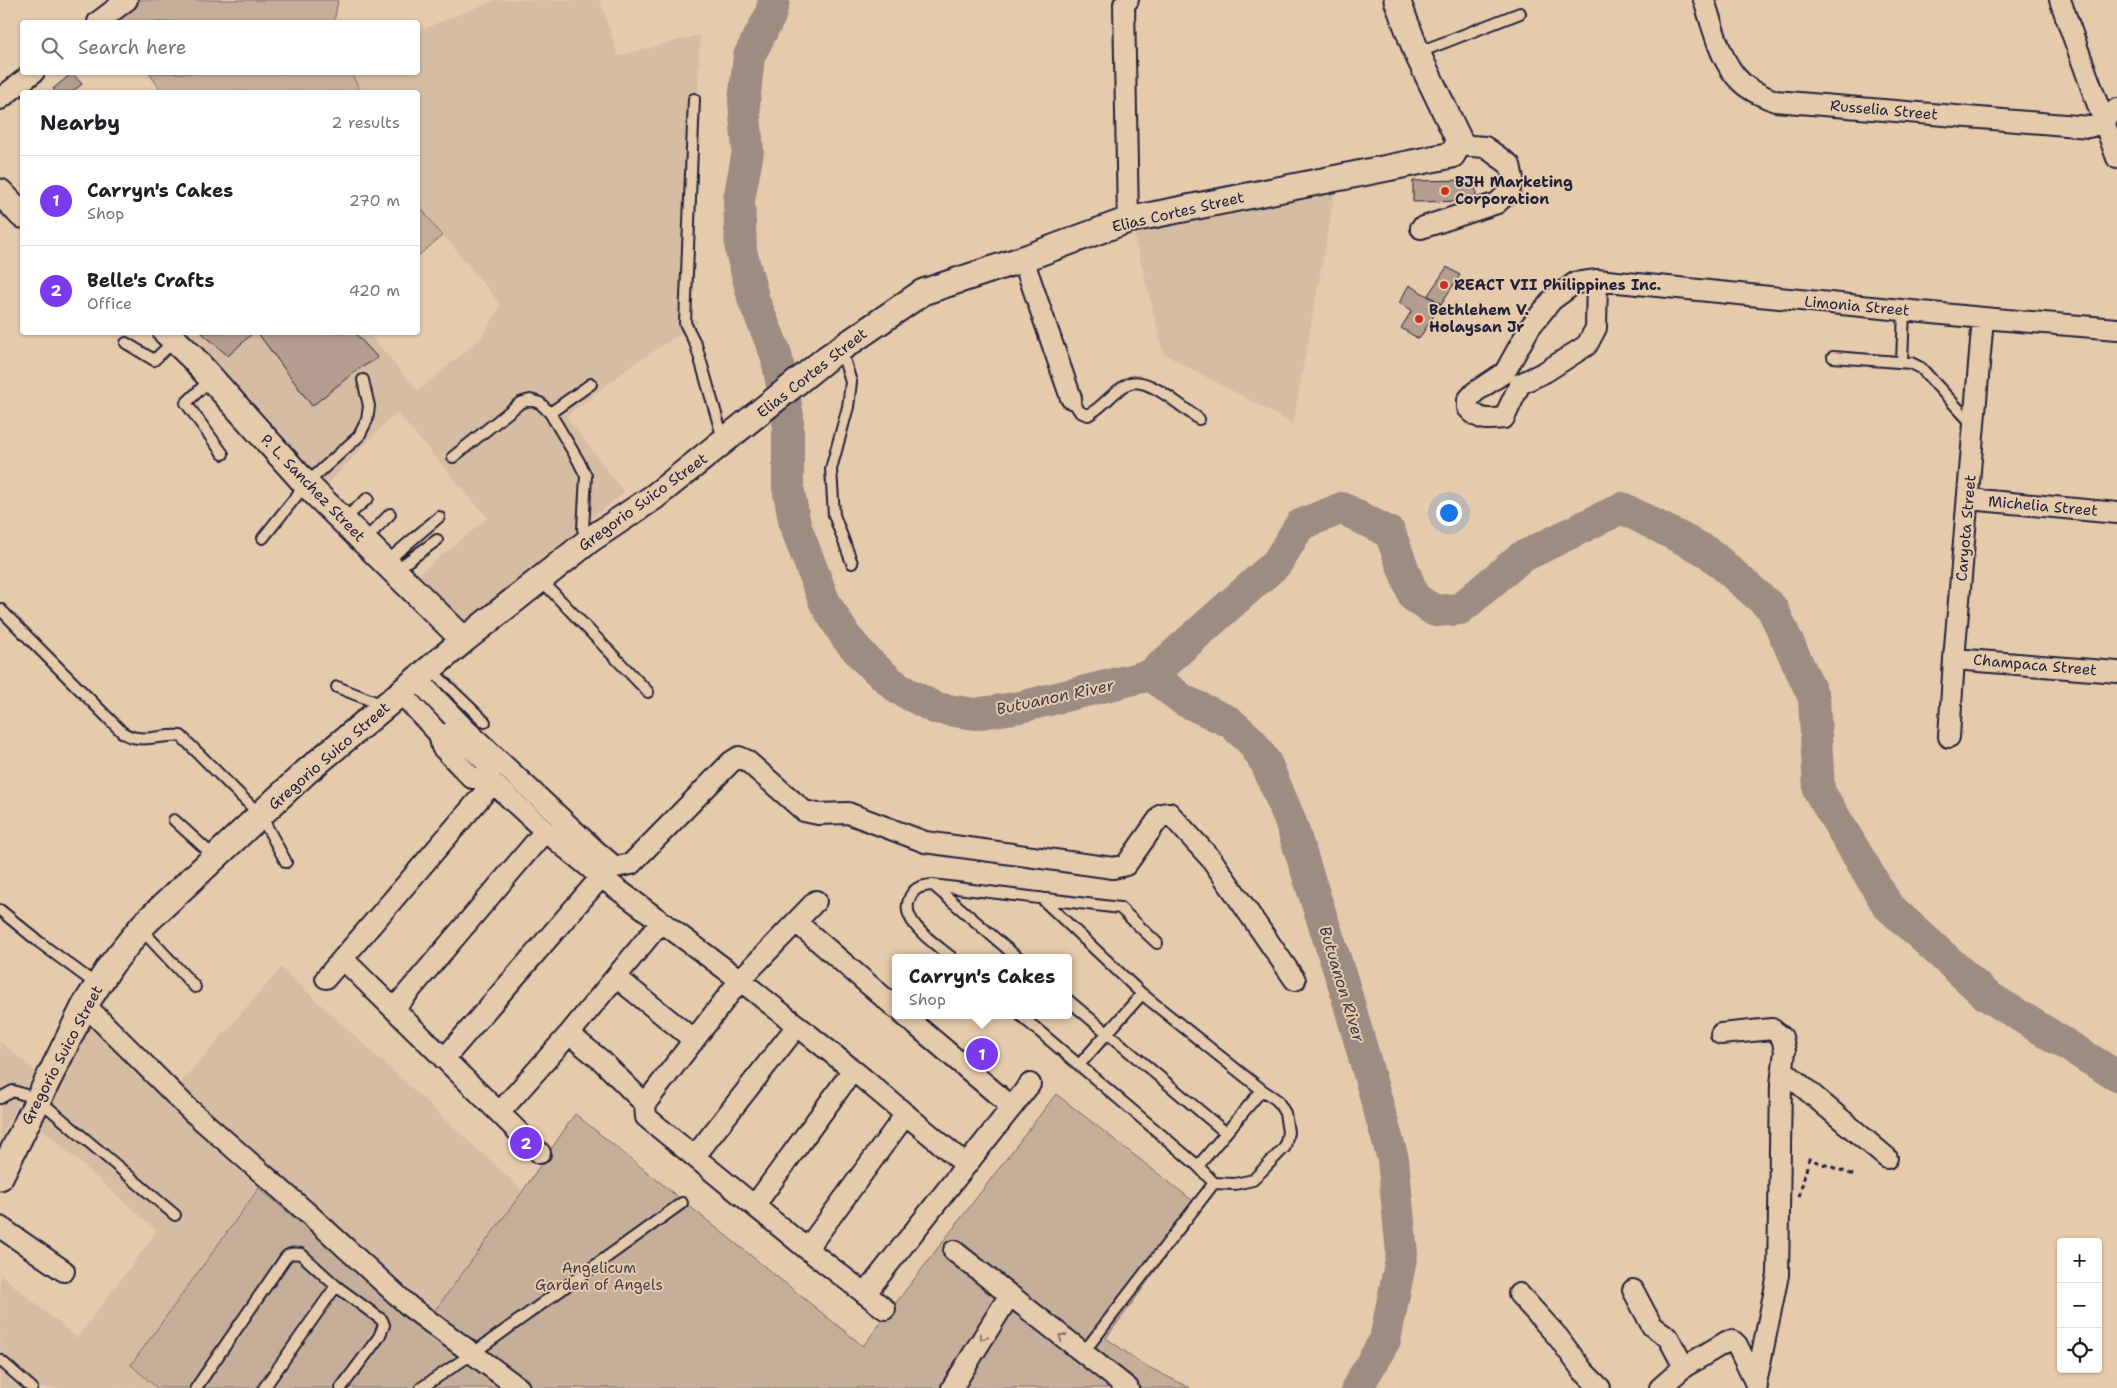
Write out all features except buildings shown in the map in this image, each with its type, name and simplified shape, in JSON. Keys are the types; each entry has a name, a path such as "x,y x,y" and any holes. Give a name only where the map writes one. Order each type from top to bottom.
{"street":[{"path":"101,20 127,0"},
{"path":"1128,0 1124,4 1123,37 1128,220"},
{"path":"1397,0 1417,53 1455,131 1458,144 1485,147 1510,165 1514,179 1508,192 1497,203 1421,228"},
{"name":"Russelia Street","path":"1704,0 1727,65 1741,82 1756,93 1775,101 2089,127 2096,125 2110,114"},
{"path":"2060,0 2110,114 2117,158"},
{"path":"0,99 30,75"},
{"name":"Elias Cortes Street","path":"752,419 834,353 923,292 1023,259 1128,220 1452,155 1458,144"},
{"path":"0,192 20,213"},
{"path":"1023,259 1070,398"},
{"name":"Limonia Street","path":"1597,280 1596,328 1588,345 1545,372 1512,378 1530,327 1552,300 1575,283 1597,280 1904,311 2117,329"},
{"name":"Caryota Street","path":"1949,737 1983,318"},
{"name":"P. L. Sanchez Street","path":"170,336 306,484 464,640"},
{"name":"Gregorio Suico Street","path":"0,1177 91,995 140,928 306,772 464,640 591,539 654,497 752,419"},
{"name":"Michelia Street","path":"1969,499 2117,513"},
{"name":"Champaca Street","path":"1954,658 2117,672"},
{"path":"408,687 439,734 456,734 461,738 490,766 491,780 545,832 660,923 740,980 853,1070 965,1164"},
{"path":"408,687 470,734 615,867 631,864 731,762 739,758 746,760 804,811 811,814 848,813 925,842 1113,868 1126,865 1162,814 1169,813 1212,860 1295,980"},
{"path":"326,978 491,780"},
{"path":"394,1009 545,832"},
{"path":"444,1059 601,877"},
{"path":"645,1104 740,980 816,901"},
{"path":"796,922 892,1005"},
{"path":"500,1112 569,1034 660,923"},
{"path":"342,959 540,1153"},
{"path":"616,977 694,1040"},
{"path":"91,995 189,1109 312,1217 410,1308 519,1388"},
{"path":"909,1019 1012,1107"},
{"path":"695,1156 797,1026"},
{"path":"1721,1034 1772,1030 1782,1038 1785,1051 1781,1084 1778,1275 1757,1386"},
{"path":"569,1034 602,1061 645,1104 646,1117 807,1249 885,1309"},
{"path":"755,1205 853,1070"},
{"path":"1783,1070 1887,1158"},
{"path":"865,1294 965,1164 1030,1084"},
{"path":"807,1249 906,1114"},
{"path":"0,1227 64,1271"},
{"path":"954,1251 1128,1388"},
{"path":"1633,1290 1652,1326 1668,1337 1684,1367"},
{"path":"1518,1294 1558,1337 1583,1371 1600,1388"},
{"path":"952,1388 1009,1296"},
{"path":"1660,1388 1684,1367 1726,1342 1733,1341 1737,1345 1757,1386"}],"lane":[{"path":"1417,53 1520,13"},
{"path":"694,99 685,323 696,345 724,442"},
{"path":"1902,362 1904,311"},
{"path":"126,343 154,360 170,336"},
{"path":"834,353 850,382 848,407 831,469 834,515 852,563"},
{"path":"1833,356 1910,363 1921,368 1974,427"},
{"path":"211,379 186,403 223,454"},
{"path":"263,538 306,484 359,436 365,426 369,406 363,380"},
{"path":"1070,398 1080,412 1088,415 1127,384 1140,382 1158,390 1199,419"},
{"path":"550,413 591,384"},
{"path":"453,457 520,403 530,400 540,403 550,413 586,476 583,528 591,539"},
{"path":"343,520 368,498"},
{"path":"364,541 390,514"},
{"path":"390,567 439,517"},
{"path":"390,567 437,540"},
{"path":"540,579 648,692"},
{"path":"0,610 129,737 139,740 168,735 181,736 261,816 286,862"},
{"path":"337,687 408,687 485,722"},
{"path":"174,820 216,858"},
{"path":"932,885 1013,954"},
{"path":"947,954 917,928 909,918 906,906 911,892 919,886 932,885 1120,908 1157,943"},
{"path":"1025,1019 1198,1166 1214,1183 1235,1184 1253,1180 1285,1147 1288,1132 1285,1113 1277,1100 1142,994 1041,898"},
{"path":"0,910 39,942 91,995"},
{"path":"140,928 195,987"},
{"path":"1079,1065 1142,994"},
{"path":"1072,1003 1225,1132"},
{"path":"1198,1166 1262,1090"},
{"path":"0,1098 13,1092 38,1099 175,1215"},
{"path":"1083,1353 1214,1183"},
{"path":"421,1388 472,1354 682,1203"},
{"path":"196,1388 289,1254 301,1254 336,1286 382,1320 384,1325 379,1337 341,1388"},
{"path":"264,1388 336,1286"},
{"path":"0,1360 32,1388"}],"path":[{"path":"1797,1204 1809,1159 1854,1175"}],"shaded area":[{"path":"495,0 600,0 618,56 700,35 691,316 699,322 635,363 566,416 624,492 460,626 410,581 488,518 396,412 325,487 185,335 370,335 418,391 481,338 501,305 420,206 420,90 360,90 352,75 420,75 420,30"},
{"path":"1335,192 1293,424 1164,354 1132,227"},
{"path":"281,968 523,1191 433,1313 177,1087"},
{"path":"87,1020 217,1151 259,1188 132,1365 157,1388 0,1388 0,1274 77,1338 157,1231 40,1127"},
{"path":"0,1041 35,1071 0,1140"}],"green space":[{"path":"133,0 338,0 334,20 113,20 110,16"},
{"path":"150,75 352,75 360,90 161,90"},
{"path":"420,207 442,236 420,254"},
{"name":"Angelicum Garden of Angels","path":"1056,1094 1202,1208 1106,1338 1144,1365 1190,1388 157,1388 131,1365 259,1188 300,1223 312,1207 433,1313 523,1191 575,1114 863,1346"}],"waterway":[{"name":"Butuanon River","path":"774,0 770,16 749,56 744,102 748,151 739,200 741,251 754,301 776,354 788,416 788,487 795,525 825,603 846,637 866,660 899,689 935,708 975,714 1020,707 1151,675 1183,700 1230,722 1251,741 1266,763 1290,820 1344,986 1393,1159 1402,1254 1385,1340 1357,1388"},
{"path":"1151,675 1277,563 1300,525 1342,508 1390,533 1414,597 1435,611 1460,609 1520,558 1622,508 1708,552 1772,608 1814,698 1819,791 1888,906 1986,995 2117,1076"}],"place":[{"name":"BJH Marketing Corporation","path":"1445,191"},
{"name":"REACT VII Philippines Inc.","path":"1444,285"},
{"name":"Bethlehem V. Holaysan Jr","path":"1419,319"},
{"name":"Carryn's Cakes","path":"982,1054"},
{"name":"Belle's Crafts","path":"526,1143"}]}
